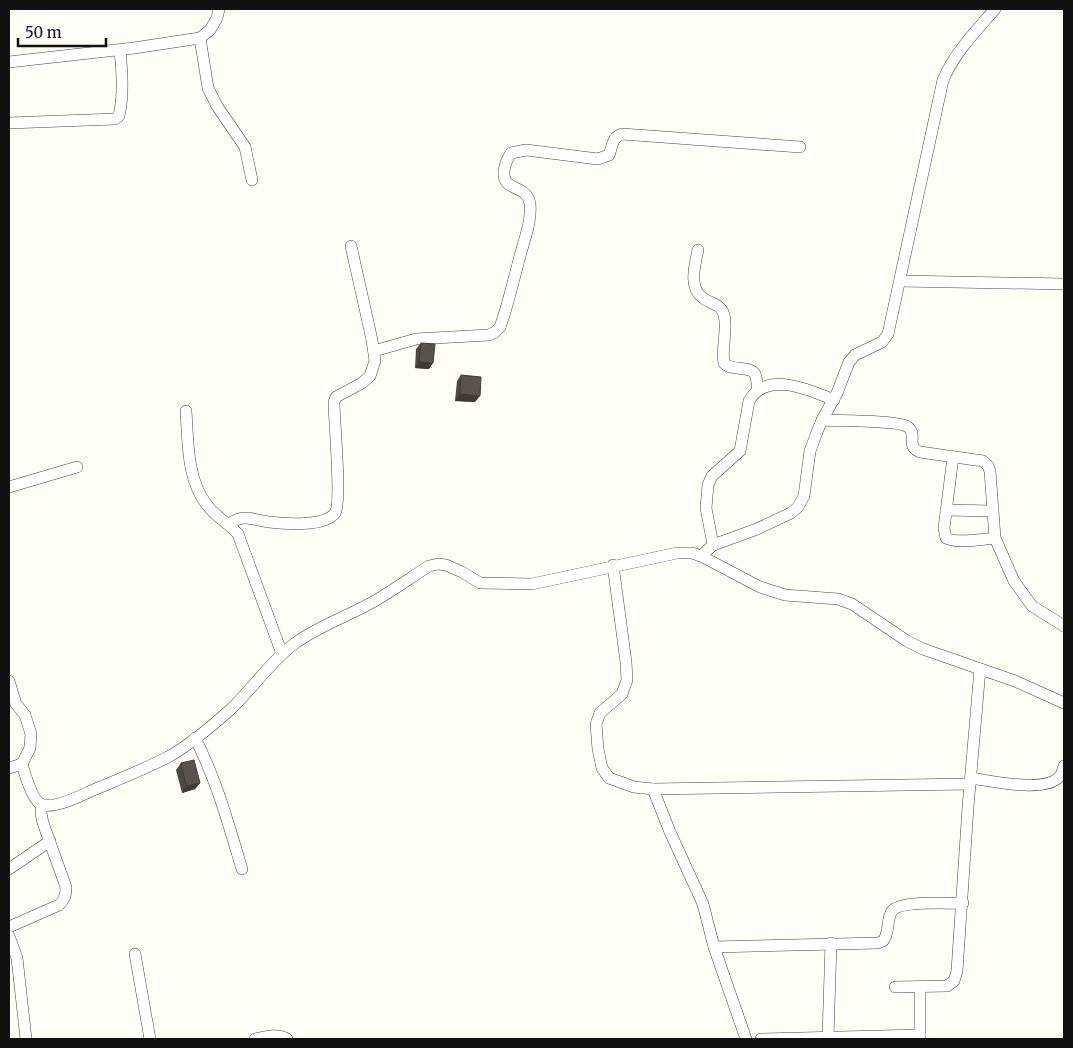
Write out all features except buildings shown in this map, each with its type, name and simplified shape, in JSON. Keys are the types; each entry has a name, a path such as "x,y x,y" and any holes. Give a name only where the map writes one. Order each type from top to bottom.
{"street":[{"path":"9,62 120,50 200,38 210,30 220,9"},
{"path":"700,556 713,544 757,529 791,513 798,507 804,496 810,451 822,420 834,400 849,362 855,354 882,342 888,334 943,80 959,51 995,9"},
{"path":"200,38 208,88 217,106 245,147 252,180"},
{"path":"9,123 115,119 119,116 122,99 123,81 120,50"},
{"path":"374,350 416,339 488,335 500,327 528,227 530,205 528,196 524,192 508,185 505,181 505,167 507,158 511,153 526,150 598,159 604,158 609,155 613,140 622,134 800,147"},
{"path":"229,524 240,518 276,523 315,523 335,514 337,508 337,443 334,402 336,396 362,384 370,376 375,361 351,246"},
{"path":"698,250 694,274 695,284 698,294 715,304 721,310 724,317 724,363 731,367 752,371 755,374 758,390"},
{"path":"900,281 1064,284"},
{"path":"713,544 706,508 708,485 712,476 740,451 749,401 753,394 764,387 777,385 795,386 806,388 834,400"},
{"path":"186,412 188,449 192,472 197,486 205,503 238,534 282,654"},
{"path":"822,420 886,422 904,425 912,433 912,446 914,450 976,460 988,466 996,538 1014,581 1022,594 1038,610 1064,626"},
{"path":"953,457 944,528 946,538 950,540 996,538"},
{"path":"9,486 77,467"},
{"path":"946,510 992,511"},
{"path":"9,680 16,704 28,722 31,734 30,748 22,764 31,790 38,802 42,805 50,806 72,799 168,757 209,728 251,690 282,654 294,644 320,627 371,603 429,566 446,565 480,582 532,584 613,565 676,553 692,553 760,587 785,595 838,599 852,604 915,645 1015,681 1064,703"},
{"path":"613,565 627,680 622,694 600,713 596,724 602,768 609,778 634,787 653,790 971,781 1041,785 1054,781 1060,776 1064,766"},
{"path":"894,987 947,986 954,981 957,971 980,669"},
{"path":"195,738 210,767 219,791 242,869"},
{"path":"9,768 22,764"},
{"path":"653,790 703,904 714,947 746,1039"},
{"path":"9,927 60,905 64,900 66,887 43,823 42,805"},
{"path":"9,869 50,841"},
{"path":"714,947 883,942 887,936 891,913 896,908 908,904 962,903"},
{"path":"9,936 17,958 26,1039"},
{"path":"828,1037 831,943"},
{"path":"135,954 150,1039"},
{"path":"761,1039 920,1037 920,987"},
{"path":"254,1039 273,1035 283,1036 287,1039"}]}
